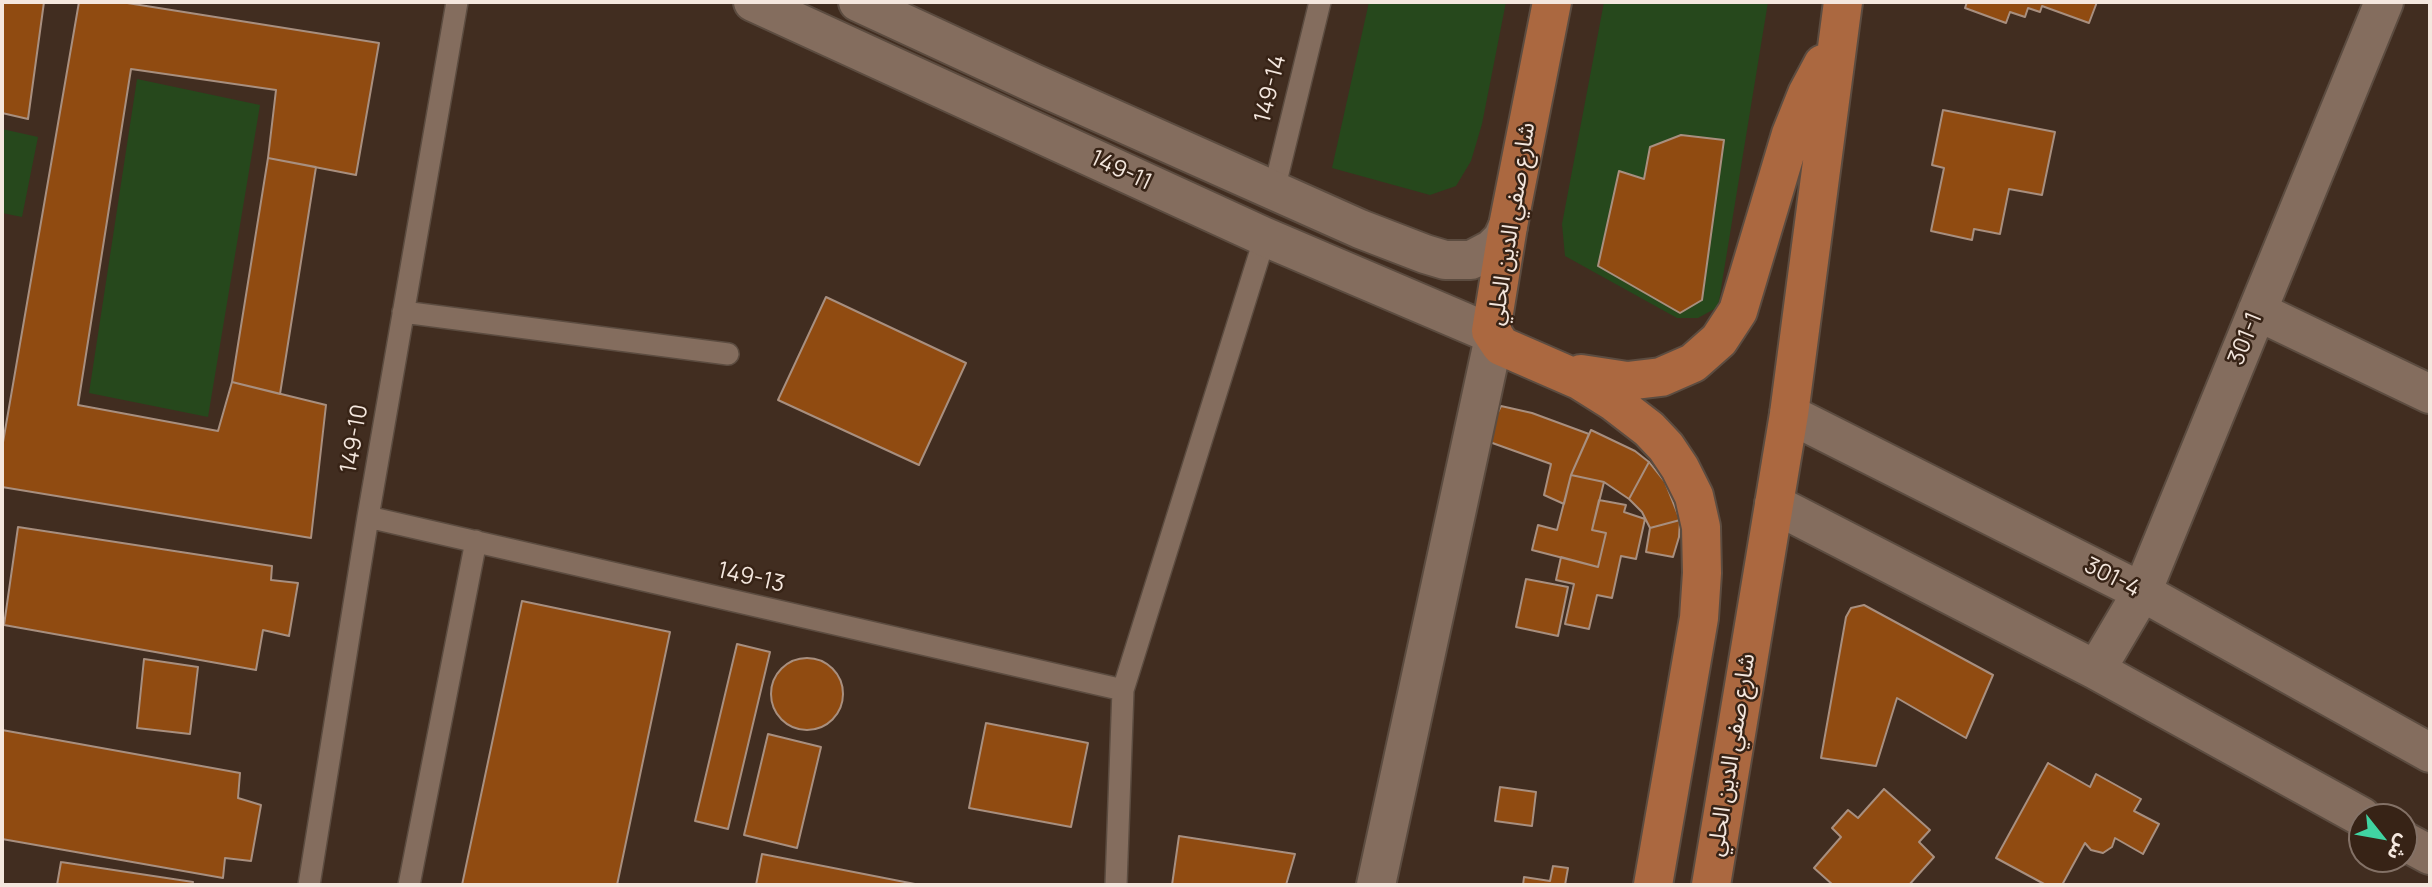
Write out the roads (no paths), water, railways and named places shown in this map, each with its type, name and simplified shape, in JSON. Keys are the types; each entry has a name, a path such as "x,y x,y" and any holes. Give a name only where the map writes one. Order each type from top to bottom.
{"main road":[{"name":"شارع صفي الدين الحلي","path":"1552,2 1491,325 1493,335 1505,348 1579,380 1614,402 1655,435 1680,468 1694,496 1702,527 1703,573 1699,618 1653,885"},
{"name":"شارع صفي الدين الحلي","path":"1710,885 1788,414 1843,2"},
{"path":"1548,366 1627,382 1661,377 1693,363 1719,340 1738,311 1791,134 1807,93 1836,44"}],"street":[{"name":"149-11","path":"753,2 1265,237 1493,335"},
{"name":"149-11","path":"858,2 1360,229 1445,260 1460,261 1481,256 1502,239 1508,226"},
{"name":"301-1","path":"2096,670 2142,592 2384,2"},
{"path":"2257,312 2430,394"},
{"path":"1376,885 1493,335"},
{"name":"301-4","path":"1788,414 2142,592 2430,753"},
{"path":"1774,504 2096,670 2348,809"}],"lane":[{"name":"149-10","path":"309,885 368,517 457,2"},
{"name":"149-14","path":"1274,190 1320,2"},
{"path":"1116,885 1123,690 1265,237"},
{"path":"403,312 728,354"},
{"name":"149-13","path":"368,517 1123,690"},
{"path":"409,885 476,541"}]}
